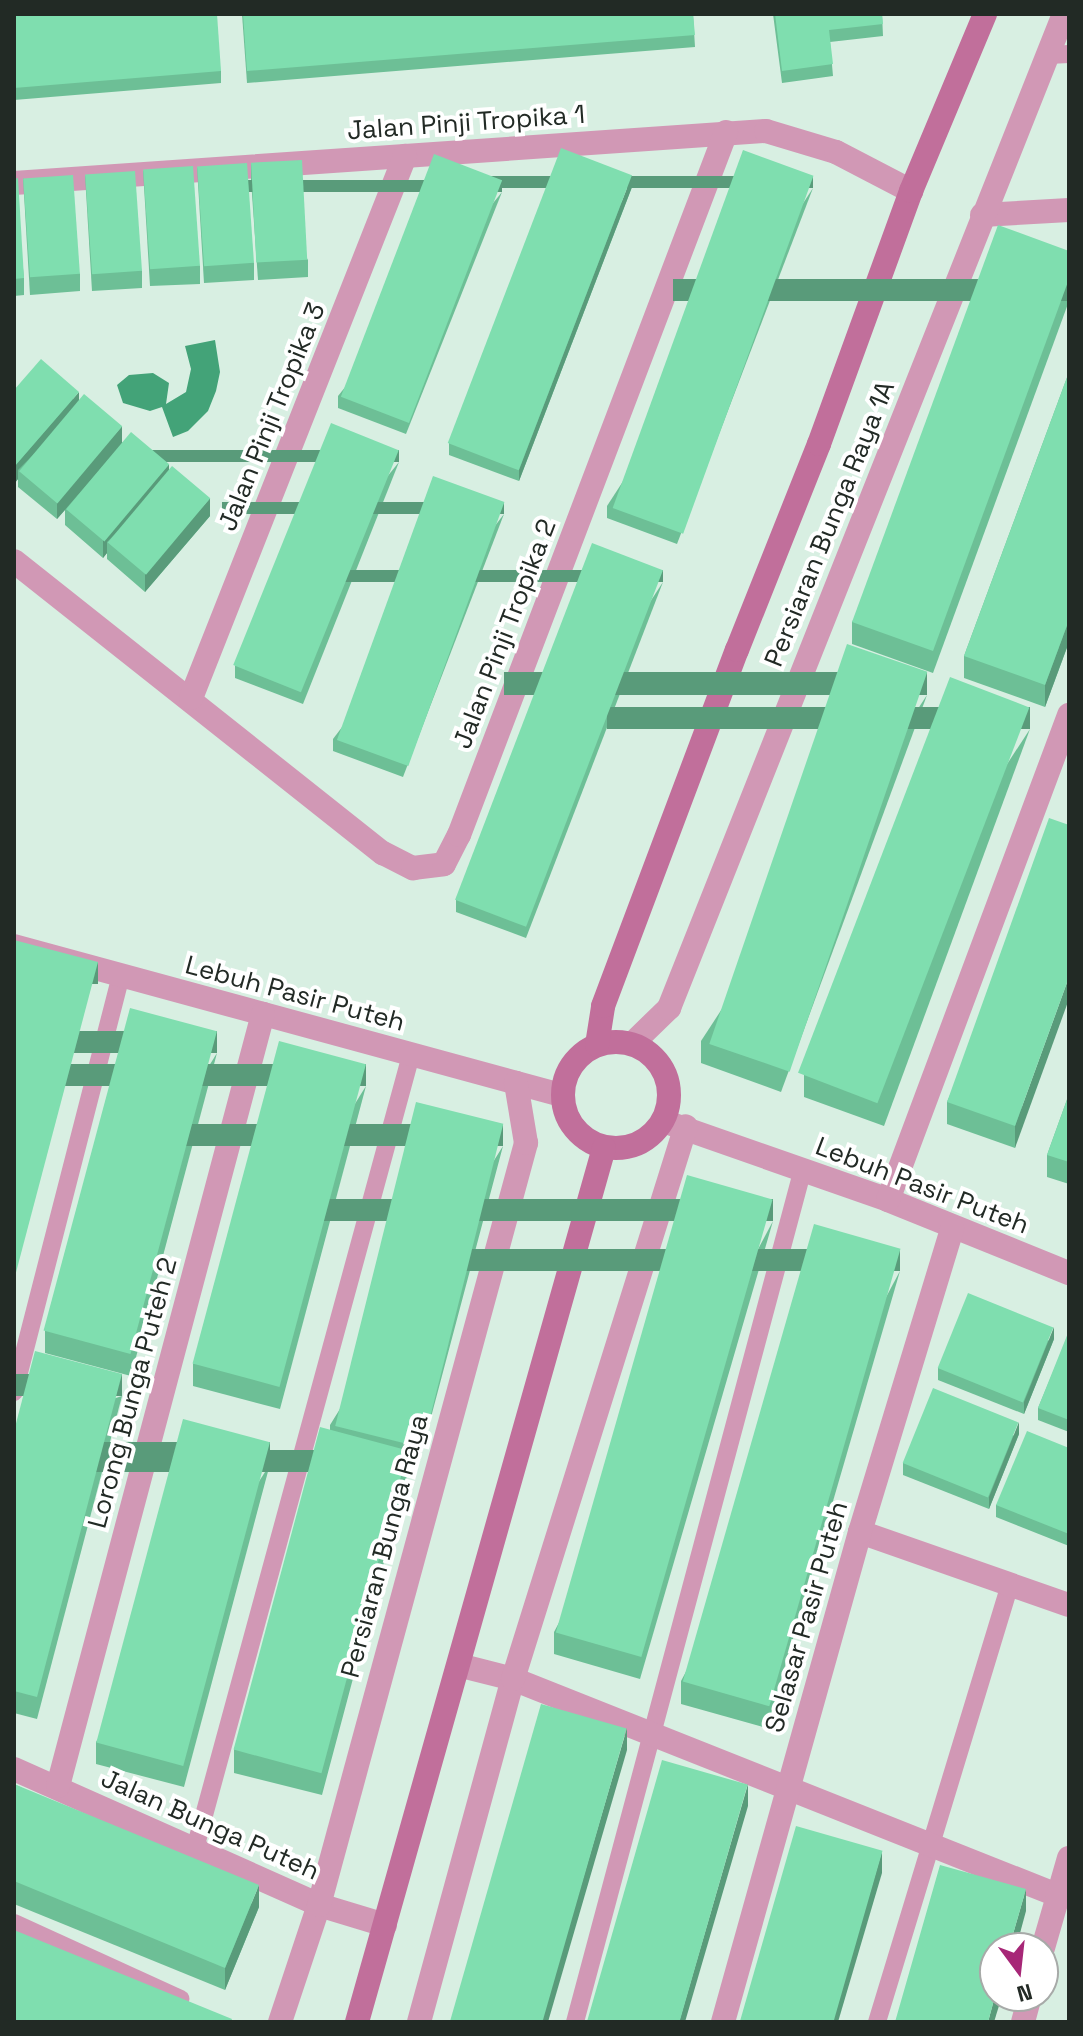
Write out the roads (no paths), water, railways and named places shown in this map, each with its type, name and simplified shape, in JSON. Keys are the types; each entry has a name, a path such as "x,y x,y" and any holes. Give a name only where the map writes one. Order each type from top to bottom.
{"street":[{"path":"597,1045 603,1006 911,191 985,14"},
{"name":"Persiaran Bunga Raya 1A","path":"632,1044 669,1008 982,215 1058,54 1064,14"},
{"name":"Jalan Pinji Tropika 1","path":"14,183 766,131 836,152 911,191"},
{"name":"Jalan Pinji Tropika 2","path":"191,698 383,853 413,868 444,864 726,132"},
{"name":"Jalan Pinji Tropika 3","path":"191,698 405,156"},
{"path":"982,215 1069,210"},
{"path":"14,561 191,698"},
{"path":"888,1200 1069,715"},
{"name":"Lebuh Pasir Puteh","path":"14,946 561,1095"},
{"name":"Lorong Bunga Puteh 2","path":"58,1786 263,1014"},
{"path":"419,2022 513,1679 675,1124 666,1075 652,1056 632,1044 597,1045 579,1056 566,1074 561,1095 574,1129 604,1148 627,1148 675,1124"},
{"name":"Persiaran Bunga Raya","path":"280,2022 319,1905 526,1143 516,1083"},
{"name":"Lebuh Pasir Puteh","path":"675,1124 888,1200 952,1229 1069,1273"},
{"path":"357,2022 462,1666 604,1148"},
{"name":"Selasar Pasir Puteh","path":"723,2022 860,1532 952,1229"},
{"path":"860,1532 1069,1605"},
{"path":"462,1666 513,1679 1057,1895"},
{"name":"Jalan Bunga Puteh","path":"14,1769 58,1786 194,1852 319,1905 385,1925"},
{"path":"1047,1932 1069,1858"}],"lane":[{"path":"14,1392 121,976"},
{"path":"194,1852 411,1055"},
{"path":"575,2022 803,1169"},
{"path":"877,2022 928,1842 1010,1583"},
{"path":"14,1923 201,2009"}]}
